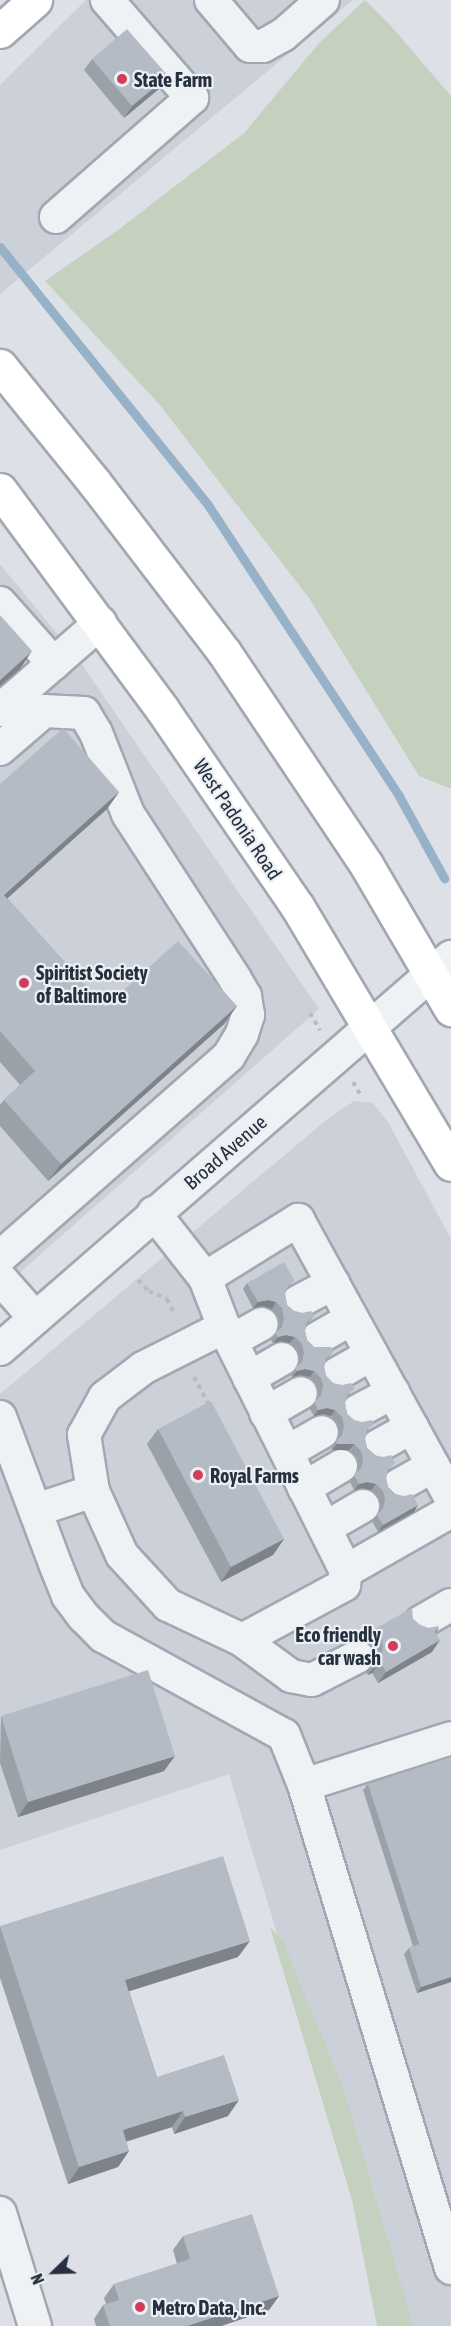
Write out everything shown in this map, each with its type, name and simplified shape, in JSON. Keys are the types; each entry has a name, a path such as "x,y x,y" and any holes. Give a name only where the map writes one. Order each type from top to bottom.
{"main road":[{"path":"0,30 30,5"},
{"path":"0,40 30,5"},
{"path":"0,366 94,482 230,661 367,866 441,966 451,1010"},
{"name":"West Padonia Road","path":"4,504 100,622 297,906 451,1164"}],"street":[{"path":"56,217 192,98 107,0"},
{"path":"211,0 250,46 263,46 283,35 323,0"},
{"path":"0,603 54,664"},
{"path":"0,710 100,622"},
{"path":"0,749 44,711 84,713 96,733 128,814 245,996 248,1015 242,1034 230,1056 0,1257"},
{"name":"Broad Avenue","path":"0,1349 441,966"},
{"path":"154,1213 205,1278 227,1334 346,1571 344,1585 242,1640"},
{"path":"205,1278 298,1220 451,1498"},
{"path":"0,1278 35,1318"},
{"path":"298,1302 333,1283"},
{"path":"318,1338 352,1318"},
{"path":"262,1324 185,1347 143,1368 105,1397 84,1435 93,1491 122,1555 168,1605 242,1640 291,1676 312,1680 357,1657"},
{"path":"337,1374 372,1354"},
{"path":"249,1378 282,1359"},
{"path":"358,1411 393,1392"},
{"path":"267,1413 301,1393"},
{"path":"0,1417 68,1596 84,1617 103,1636 284,1735 304,1785 451,2268"},
{"path":"378,1446 412,1427"},
{"path":"286,1452 322,1432"},
{"path":"399,1485 433,1466"},
{"path":"304,1488 341,1467"},
{"path":"36,1510 93,1491"},
{"path":"325,1528 363,1506"},
{"path":"346,1571 451,1511"},
{"path":"421,1622 451,1605"},
{"path":"304,1785 451,1737"},
{"path":"0,2213 35,2326"}],"path":[{"path":"138,1280 149,1291 167,1299 181,1328 192,1374 215,1416"}],"shaded area":[{"path":"86,0 353,0 0,294 0,85"},
{"path":"0,564 78,659 319,1009 0,1290"},
{"path":"354,1101 373,1103 388,1122 451,1239 451,2326 395,2326 229,1774 0,1850 0,1394 330,1117"}],"green space":[{"path":"365,0 391,26 451,96 451,789 419,776 309,598 159,404 45,281 118,230 244,133 320,42"},
{"path":"270,1927 282,1940 343,2087 413,2326 377,2326 352,2200"}],"building":[{"name":"State Farm","path":"127,29 168,76 132,106 92,59"},
{"path":"0,615 32,651 0,680"},
{"path":"63,728 119,792 4,895 105,1007 178,941 237,1006 61,1164 4,1100 35,1071 0,1031 0,784"},
{"path":"284,1262 294,1280 288,1286 285,1294 287,1305 294,1311 302,1313 311,1311 314,1316 307,1322 305,1331 307,1340 314,1347 331,1347 333,1351 326,1359 324,1367 326,1376 333,1383 342,1385 351,1383 354,1389 348,1395 345,1403 347,1414 354,1420 362,1422 372,1420 374,1424 367,1430 365,1439 367,1448 374,1455 383,1457 391,1455 395,1463 388,1470 386,1478 388,1487 395,1494 404,1496 412,1494 418,1505 383,1525 377,1515 383,1508 385,1499 383,1491 376,1484 367,1482 359,1484 354,1475 361,1468 363,1459 361,1451 354,1444 337,1444 336,1441 342,1435 344,1426 342,1417 335,1410 327,1408 318,1410 314,1402 321,1395 323,1386 321,1378 314,1371 305,1369 297,1371 295,1368 302,1362 304,1353 302,1344 295,1337 286,1335 278,1337 275,1333 282,1327 284,1318 282,1308 276,1302 268,1300 258,1302 247,1283"},
{"name":"Royal Farms","path":"211,1401 284,1539 231,1567 158,1429"},
{"path":"412,1608 413,1619 420,1625 428,1628 438,1626 439,1628 434,1631 440,1640 386,1672 380,1661 376,1664 374,1660 381,1655 383,1646 381,1637 373,1630"},
{"path":"148,1670 175,1756 28,1802 1,1716"},
{"path":"451,1757 451,1977 421,1987 409,1948 419,1944 368,1784"},
{"path":"223,1856 250,1941 125,1980 157,2077 224,2055 239,2100 185,2117 183,2111 123,2130 129,2151 79,2167 0,1926"},
{"path":"252,2214 279,2296 187,2326 110,2326 103,2305 119,2300 114,2284 190,2259 183,2236"}],"waterway":[{"path":"0,247 208,505 399,796 444,878"}],"place":[{"name":"State Farm","path":"122,79"},
{"name":"Spiritist Society of Baltimore","path":"24,983"},
{"name":"Royal Farms","path":"198,1475"},
{"name":"Eco friendly car wash","path":"393,1646"},
{"name":"Metro Data, Inc.","path":"140,2307"}]}
